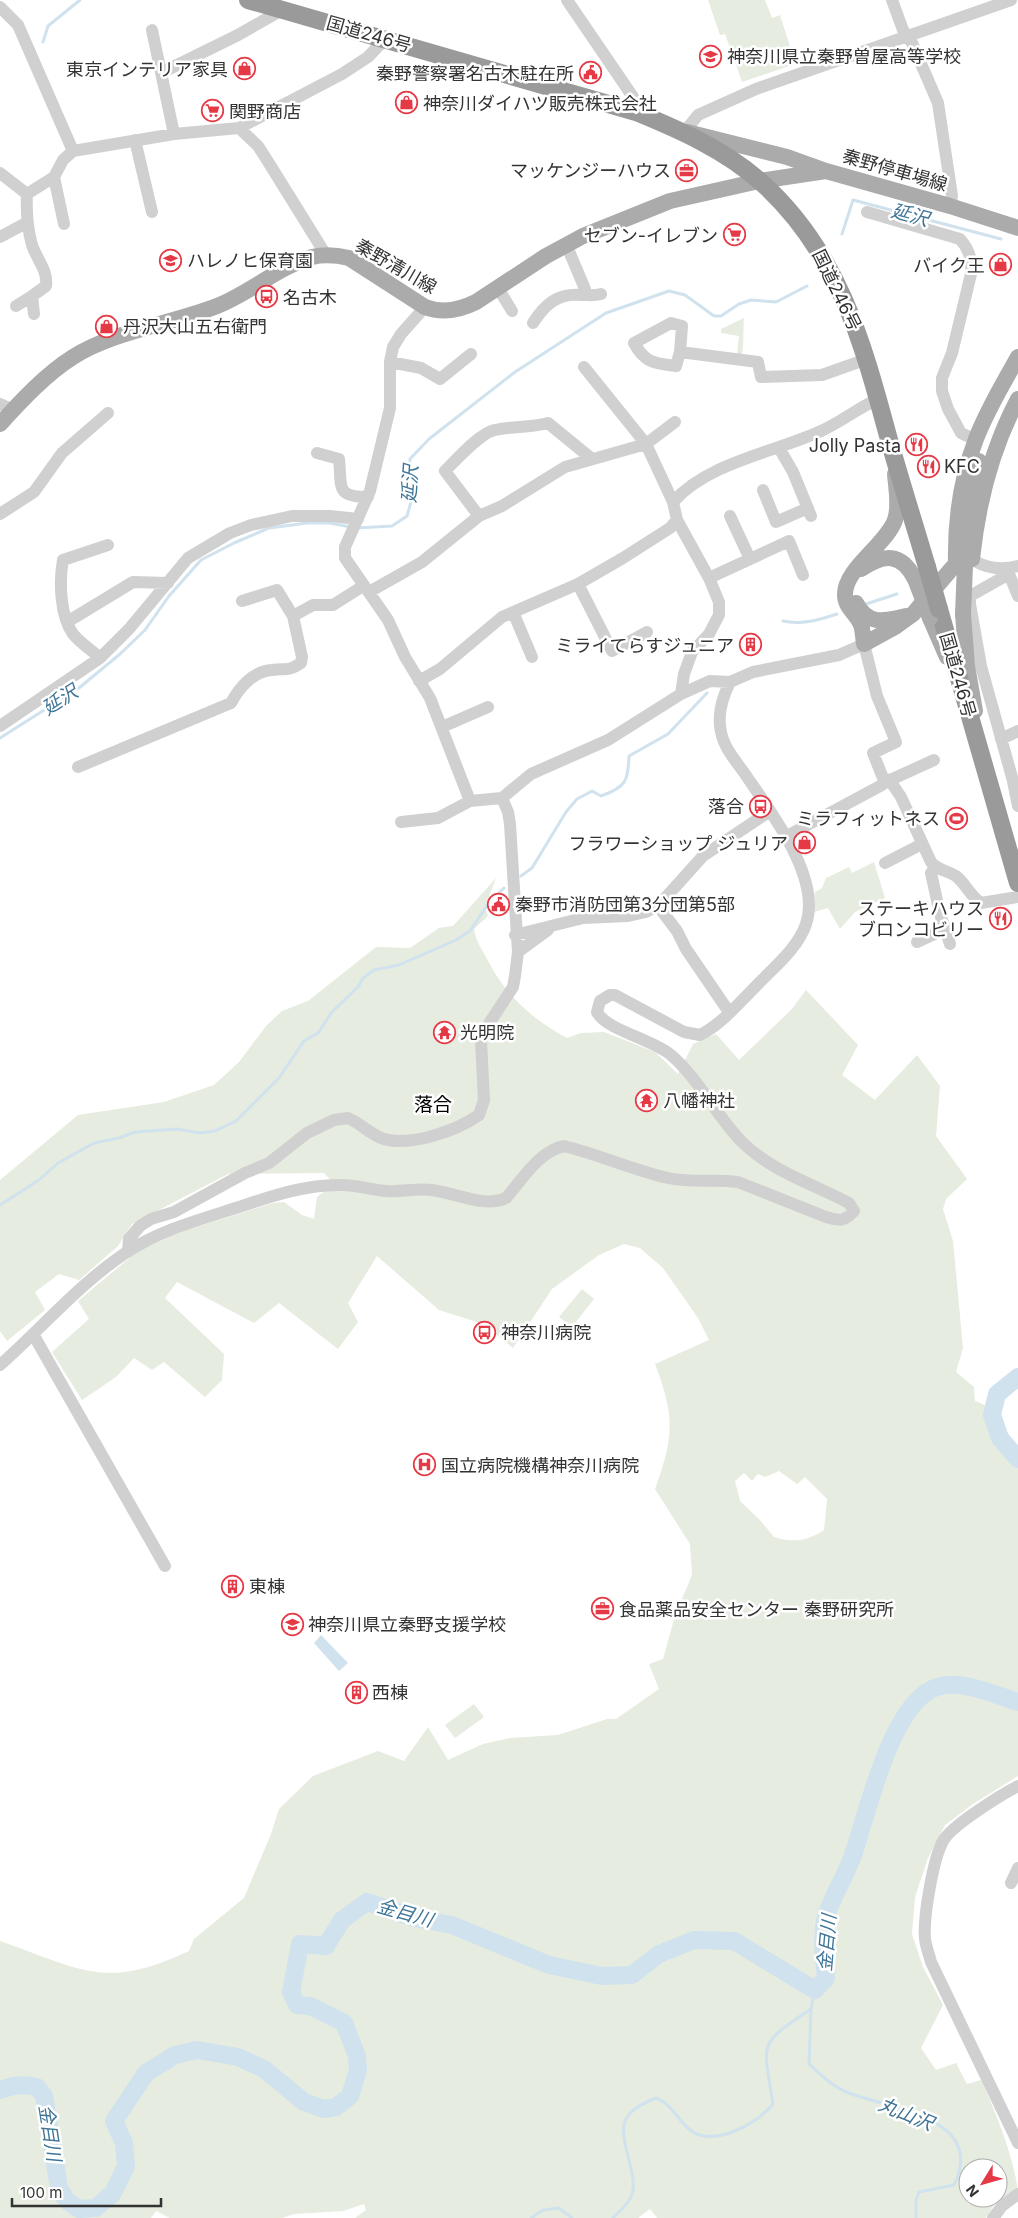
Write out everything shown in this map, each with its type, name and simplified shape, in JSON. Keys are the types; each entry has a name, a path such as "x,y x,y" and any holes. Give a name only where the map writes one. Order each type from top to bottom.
{"highway":[{"name":"国道246号","path":"248,0 289,7 386,38 636,112 685,132 759,181 801,225 832,271 867,359 893,451 921,573 964,693 1018,883"}],"main road":[{"path":"685,132 787,157 826,171"},
{"name":"秦野停車場線","path":"759,181 826,171 950,206 1018,228"},
{"name":"秦野清川線","path":"0,424 6,407 73,357 109,341 219,306 312,257 326,255 349,258 425,307 432,310 461,309 498,288 566,244 604,226 670,202 759,181"},
{"path":"956,565 957,528 962,493 976,440 1018,357"},
{"path":"990,783 967,666 963,614 968,517 979,461 994,425 1018,379"},
{"path":"893,451 897,499 896,519 890,531 862,560 851,579 846,602 861,624 864,644 895,627 913,614 956,565 972,559 985,478 1002,428 1018,399"},
{"path":"851,579 876,560 892,558 921,573"},
{"path":"851,579 862,614 868,618 882,621 913,614"}],"street":[{"path":"567,0 633,97 636,112"},
{"path":"892,0 903,30 928,80 940,111 946,168 952,196 950,206"},
{"path":"685,132 698,115 730,100 908,37 997,2 1011,0"},
{"path":"0,7 18,25 73,151"},
{"path":"161,73 238,36 289,7"},
{"path":"152,30 174,134"},
{"path":"27,194 54,177 63,160 73,151 174,134 239,128 342,74 368,57 386,38"},
{"path":"239,128 258,146 326,255"},
{"path":"135,140 152,212"},
{"path":"0,173 27,194"},
{"path":"54,177 64,224"},
{"path":"16,306 46,286 47,276 33,248 26,223 27,194"},
{"path":"867,212 960,239 966,246 973,263 952,353 942,378 942,391 948,409 962,433 976,440"},
{"path":"0,237 26,223"},
{"path":"566,244 586,295"},
{"path":"498,288 512,311"},
{"path":"533,323 542,308 567,294 601,294"},
{"path":"32,296 34,314"},
{"path":"425,307 401,334 393,347 390,362 390,408 368,497 348,538 345,547 345,558 388,620 405,657 430,698 470,801"},
{"path":"680,352 758,362 760,377 822,375 867,359"},
{"path":"390,362 421,368 440,379 471,354"},
{"path":"584,367 646,444 673,502 677,520 709,578 719,602 719,615 709,634 692,652 684,674 681,694"},
{"path":"673,502 684,490 704,476 823,430 878,399"},
{"path":"0,514 34,492 62,453 108,413"},
{"path":"294,616 313,605 333,605 422,562 479,516 502,506 566,467 646,444 675,422"},
{"path":"479,516 442,473 468,448 493,430 529,428 548,423 592,459"},
{"path":"763,490 776,522 809,512 779,448"},
{"path":"317,453 339,459 342,487 346,494 351,497 368,497"},
{"path":"0,726 100,658 129,629 188,558 230,533 251,525 292,516 330,516 358,519"},
{"path":"730,516 750,559"},
{"path":"420,680 440,669 477,636 502,617 578,584 670,528 677,520"},
{"path":"709,578 793,539 803,575"},
{"path":"100,658 74,634 67,622 61,570 63,560 108,545"},
{"path":"972,559 1018,560"},
{"path":"972,559 980,565 1011,570"},
{"path":"1011,570 1018,596"},
{"path":"1011,570 970,596 981,666 1018,806"},
{"path":"67,622 133,582 168,583"},
{"path":"578,584 608,654 647,632"},
{"path":"78,767 231,703 245,683 259,675 271,670 285,671 301,663 302,657 294,616 277,590 255,592 242,601"},
{"path":"513,612 532,657"},
{"path":"401,822 438,818 470,801 502,798 532,774 608,740 681,694 710,681 730,682 753,672 839,655 864,644 877,696 896,742 874,752 883,778 887,780 901,797 922,844 935,867 957,877 973,898 981,903 1018,897"},
{"path":"0,1365 96,1276 128,1252 157,1236 218,1214 269,1197 319,1186 344,1185 389,1191 430,1190 487,1202 498,1202 506,1198 541,1158 554,1148 564,1146 667,1178 693,1182 723,1180 738,1182 826,1217 840,1221 846,1220 854,1211 849,1203 788,1176 763,1159 731,1129 686,1069 670,1054 633,1034 608,1024 600,1018 597,1012 600,1001 615,995 684,1032 700,1035 729,1012 781,961 800,936 806,923 810,893 803,872 770,811 723,742 719,718 724,693 730,682"},
{"path":"442,726 488,707"},
{"path":"1001,739 1018,731"},
{"path":"785,837 882,785 887,780 934,760"},
{"path":"128,1252 129,1240 140,1226 151,1219 174,1212 245,1173 269,1163 307,1133 334,1120 348,1118 382,1138 404,1141 445,1132 479,1115 484,1100 481,1041 490,1022 513,987 518,952 515,936 510,824 502,798"},
{"path":"515,936 538,928 555,926 583,918 628,916 658,906 703,856 770,811"},
{"path":"885,863 922,844"},
{"path":"935,867 931,873 950,944"},
{"path":"658,906 729,1012"},
{"path":"518,952 531,940 555,926"},
{"path":"917,942 945,929"},
{"path":"33,1334 164,1566"},
{"path":"1018,1786 952,1830 944,1840 925,1920 925,1941 931,1962 1018,2143"},
{"path":"1011,1883 1018,1868"},
{"path":"993,2218 1002,2206 1018,2194"}],"shaded area":[{"path":"708,0 765,0 772,18 780,15 794,59 792,65 742,82 725,34 720,35"},
{"path":"744,318 742,355 737,354 739,336 721,333 721,329"},
{"path":"874,862 885,898 855,912 840,929 828,908 814,912 815,892 822,888 826,878 849,867 852,873"},
{"path":"496,878 485,907 488,916 474,929 478,941 494,971 510,994 541,1022 567,1038 581,1033 604,1032 655,1052 678,1074 693,1044 716,1034 739,1060 792,1009 806,990 858,1045 842,1075 875,1100 917,1055 940,1086 936,1136 967,1179 946,1199 943,1209 953,1241 963,1348 956,1372 974,1387 975,1401 999,1411 1002,1427 1018,1450 1018,1776 973,1804 945,1825 928,1858 915,1897 912,1934 923,1967 943,2005 921,2048 936,2070 956,2063 967,2084 981,2080 998,2120 1012,2162 1018,2190 1008,2195 1008,2158 958,2158 958,2208 992,2208 986,2218 657,2218 650,2209 638,2218 355,2218 366,2210 364,2204 343,2211 294,2214 282,2218 170,2218 156,2211 151,2218 0,2218 0,1941 73,1967 93,1971 113,1973 135,1970 160,1963 189,1951 194,1939 244,1898 271,1834 279,1809 313,1776 378,1751 404,1761 428,1727 448,1760 483,1744 510,1738 558,1735 607,1719 616,1719 659,1689 649,1664 663,1659 675,1616 692,1575 690,1544 655,1489 666,1455 670,1426 666,1398 655,1364 709,1340 698,1318 663,1268 640,1248 624,1244 599,1255 552,1289 513,1348 483,1324 439,1310 377,1256 348,1303 358,1322 338,1349 279,1303 254,1323 177,1282 165,1298 224,1354 222,1380 205,1397 164,1362 152,1370 134,1358 116,1377 82,1400 52,1352 89,1319 78,1301 139,1250 184,1231 273,1203 284,1202 302,1215 314,1219 317,1197 334,1184 324,1173 228,1174 132,1224 118,1246 79,1280 59,1274 35,1292 45,1310 7,1341 0,1331 0,1180 78,1115 164,1102 214,1085 239,1062 266,1026 282,1011 308,1001 376,947 410,948 439,928 453,926","holes":["779,1471 797,1484 805,1477 827,1499 824,1530 806,1539 787,1540 774,1537 740,1501 735,1481 744,1473 752,1481 758,1474 765,1477"]},
{"path":"582,1289 594,1299 572,1327 559,1317"},
{"path":"474,1704 484,1717 455,1738 445,1725"}],"water":[{"path":"321,1635 348,1663 339,1671 314,1643"}],"waterway":[{"path":"43,42 48,26 80,0"},
{"name":"延沢","path":"842,234 853,200 1001,239"},
{"name":"延沢","path":"357,528 392,526 407,516 411,502 408,482 410,459 429,439 515,372 606,313 669,291 685,295 714,316 721,316 739,304 751,300 776,302 807,286"},
{"name":"延沢","path":"0,738 79,688 120,654 145,630 169,596 201,560 269,528 307,523 329,523 351,527"},
{"path":"866,604 897,594"},
{"path":"783,621 804,622 837,614"},
{"path":"521,876 532,868 566,812 577,799 592,791 601,796 621,786 627,777 629,756 668,734 707,693"},
{"path":"0,1205 39,1180 58,1163 94,1143 119,1138 135,1132 177,1129 200,1133 215,1131 236,1121 279,1078 304,1041 318,1033 332,1012 358,987 363,978 374,970 399,965 456,940 470,931 488,904 504,888"},
{"name":"金目川","path":"1018,1377 997,1394 992,1415 1000,1438 1018,1459"},
{"name":"金目川","path":"0,2090 10,2087 32,2086 37,2087 44,2096 59,2188 67,2201 79,2209 96,2208 113,2193 126,2166 124,2143 114,2121 146,2073 175,2055 197,2050 238,2057 264,2069 304,2102 324,2109 336,2107 350,2096 358,2070 357,2056 344,2023 310,2006 297,2005 291,1992 300,1944 326,1946 342,1920 367,1902 414,1918 452,1925 549,1965 602,1976 632,1975 659,1954 694,1940 734,1941 815,1990 826,1978 823,1939 826,1917 853,1855 883,1760 894,1735 907,1714 921,1697 937,1687 946,1685 967,1686 1018,1702"},
{"path":"613,2218 627,2204 632,2194 632,2176 624,2134 624,2125 627,2117 640,2106 656,2098 670,2107 689,2129 699,2134 710,2136 734,2132 756,2119 773,2104 767,2068 766,2056 768,2046 781,2030 811,2009 815,1990"},
{"name":"丸山沢","path":"811,2009 809,2064 827,2080 849,2093 909,2111 929,2120 946,2130 957,2144 961,2162 954,2185 919,2192 916,2200 916,2218"},
{"path":"531,2218 543,2210 559,2208 572,2218"}],"place":[{"name":"神奈川県立秦野曽屋高等学校","path":"711,56"},
{"name":"東京インテリア家具","path":"244,69"},
{"name":"秦野警察署名古木駐在所","path":"590,73"},
{"name":"神奈川ダイハツ販売株式会社","path":"407,103"},
{"name":"関野商店","path":"213,111"},
{"name":"マッケンジーハウス","path":"687,170"},
{"name":"セブン-イレブン","path":"734,235"},
{"name":"ハレノヒ保育園","path":"171,260"},
{"name":"バイク王","path":"1001,265"},
{"name":"名古木","path":"267,297"},
{"name":"丹沢大山五右衛門","path":"107,326"},
{"name":"Jolly Pasta","path":"917,445"},
{"name":"KFC","path":"928,466"},
{"name":"ミライてらすジュニア","path":"750,645"},
{"name":"落合","path":"760,806"},
{"name":"ミラフィットネス","path":"956,818"},
{"name":"フラワーショップ ジュリア","path":"804,843"},
{"name":"秦野市消防団第3分団第5部","path":"499,904"},
{"name":"ステーキハウス ブロンコビリー","path":"1000,918"},
{"name":"光明院","path":"444,1032"},
{"name":"八幡神社","path":"647,1100"},
{"name":"神奈川病院","path":"485,1332"},
{"name":"国立病院機構神奈川病院","path":"425,1465"},
{"name":"東棟","path":"233,1586"},
{"name":"食品薬品安全センター 秦野研究所","path":"603,1609"},
{"name":"神奈川県立秦野支援学校","path":"292,1624"},
{"name":"西棟","path":"356,1692"}],"district":[{"name":"落合","path":"433,1104"}]}
